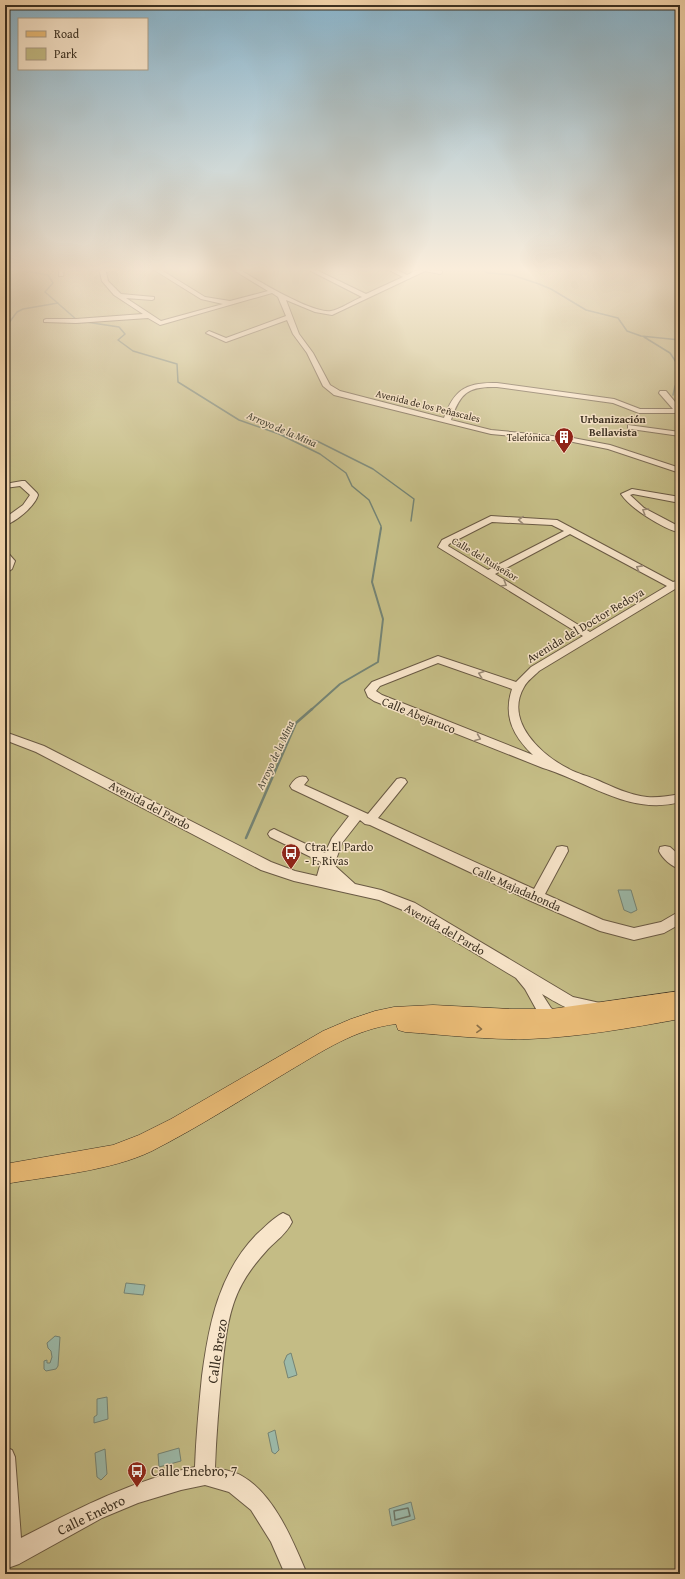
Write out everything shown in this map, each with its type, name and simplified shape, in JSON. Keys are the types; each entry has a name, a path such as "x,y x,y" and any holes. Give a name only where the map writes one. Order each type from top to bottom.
{"main road":[{"path":"5,1174 113,1155 144,1144 178,1126 330,1037 353,1026 375,1019 406,1014 521,1018 543,1007 604,1011 680,999"},
{"path":"330,1037 375,1026 406,1024 480,1029 528,1030 586,1026 680,1011"}],"street":[{"name":"Avenida de los Peñascales","path":"302,342 310,353 327,386 331,390 345,396 491,432 590,443 628,452 680,471"},
{"path":"447,420 461,392 469,387 489,385 614,401 639,411 680,412"},
{"path":"662,393 680,412"},
{"path":"631,427 680,434"},
{"path":"5,486 22,483 34,495 34,499 30,504 5,522"},
{"path":"680,500 632,491 626,494 630,500 644,511 680,530"},
{"name":"Calle del Ruiseñor","path":"590,636 443,547 445,542 491,519 554,522 677,584"},
{"path":"488,574 570,531"},
{"path":"5,555 10,561 9,567 5,571"},
{"name":"Avenida del Doctor Bedoya","path":"677,584 534,669 518,688 514,700 513,710 516,724 527,742 542,757 562,771 635,800 654,802 680,798"},
{"name":"Calle Abejaruco","path":"518,688 438,659 376,684 370,690 378,698 562,771"},
{"name":"Avenida del Pardo","path":"5,736 40,749 266,866 294,876 381,895 410,907 513,969"},
{"path":"510,750 521,747 527,742"},
{"name":"Calle Majadahonda","path":"302,780 296,786 600,926 634,934 664,927 680,917"},
{"path":"369,820 401,782"},
{"path":"321,882 336,841 357,815"},
{"name":"Avenida del Pardo","path":"274,834 327,863 337,877 352,888"},
{"path":"536,896 562,851"},
{"path":"665,851 680,864"},
{"path":"294,876 311,872 327,863"},
{"path":"513,969 570,1003"},
{"path":"513,969 530,984 543,1007 566,1022 680,1014"},
{"path":"543,1007 546,999 553,998 604,1011"},
{"name":"Calle Brezo","path":"205,1474 207,1420 217,1331 226,1302 242,1268 264,1239 283,1222"},
{"path":"5,1457 7,1470 8,1557"},
{"path":"205,1474 235,1483 258,1503 278,1535 296,1574"},
{"name":"Calle Enebro","path":"8,1557 95,1511 138,1493 205,1474"}],"green space":[{"path":"5,342 680,342 680,1574 5,1574"}],"water":[{"path":"618,890 631,890 637,910 631,913 624,910"},
{"path":"126,1283 145,1285 143,1295 124,1293"},
{"path":"55,1336 60,1337 58,1366 56,1369 46,1371 44,1369 44,1361 47,1360 47,1363 50,1363 52,1357 47,1343"},
{"path":"291,1353 297,1375 288,1378 284,1362 287,1355"},
{"path":"107,1397 108,1419 94,1423 94,1417 97,1415 97,1399"},
{"path":"275,1430 279,1450 275,1454 272,1452 268,1433"},
{"path":"179,1448 181,1461 159,1467 158,1454"},
{"path":"105,1449 107,1474 101,1480 97,1477 95,1453"},
{"path":"411,1502 415,1519 392,1526 389,1509"}],"waterway":[{"name":"Arroyo de la Mina","path":"120,342 133,351 177,364 178,382 239,420 279,434 320,454 346,473 352,486 369,500 381,528"},
{"path":"652,342 670,353 680,368"},
{"path":"673,395 675,386 680,380"},
{"path":"284,435 317,441 373,469 414,499 411,521"},
{"name":"Arroyo de la Mina","path":"311,710 340,684 378,662 383,619 372,582 381,528"},
{"name":"Arroyo de la Mina","path":"246,838 296,723 312,709"}],"place":[{"name":"Telefónica","path":"564,454"},
{"name":"Ctra. El Pardo - F. Rivas","path":"291,870"},
{"name":"Calle Enebro, 7","path":"137,1488"}],"district":[{"name":"Urbanización Bellavista","path":"613,425"}]}
